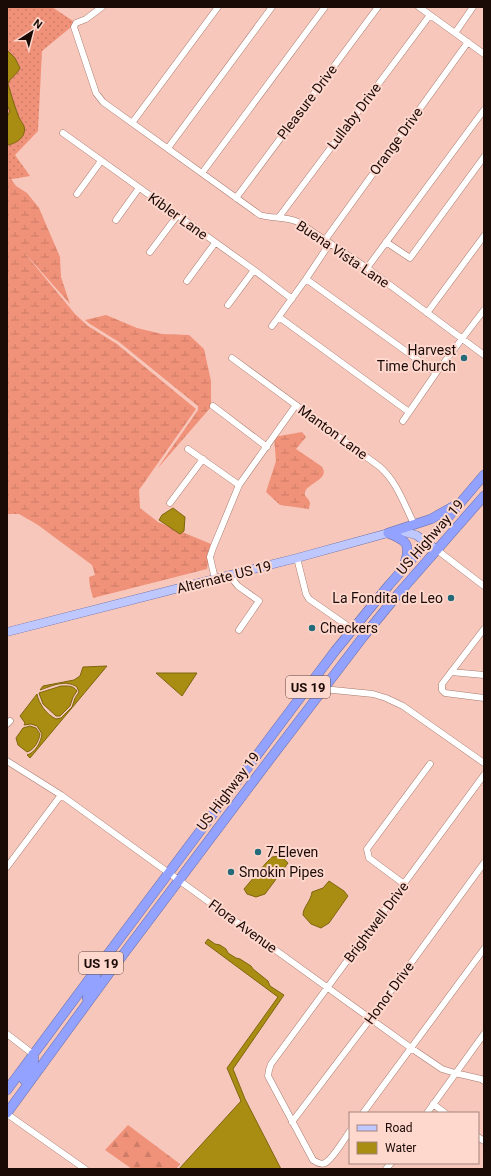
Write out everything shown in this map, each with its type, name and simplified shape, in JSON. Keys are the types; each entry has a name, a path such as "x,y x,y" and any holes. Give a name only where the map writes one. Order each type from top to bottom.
{"highway":[{"name":"US Highway 19","path":"7,1090 59,1018 352,629 484,475"},
{"name":"US Highway 19","path":"7,1113 323,689 380,616 484,496"},
{"path":"388,532 431,519 462,501"},
{"path":"388,532 402,538 408,547 408,556 403,569"},
{"path":"323,689 320,686 322,677 351,638 364,615"},
{"path":"283,742 287,728 305,705 305,698 302,696"},
{"path":"86,1005 89,991 95,982 96,970"},
{"path":"45,1061 44,1052 46,1046 56,1031 59,1018"},
{"path":"7,1113 11,1098 33,1066 33,1054"}],"main road":[{"name":"Alternate US 19","path":"7,632 297,558 388,532 404,532 416,535 437,550"}],"street":[{"name":"Buena Vista Lane","path":"102,7 86,19 76,23 74,29 96,93 102,102 260,215 292,219 298,222 367,268 484,355"},
{"path":"132,123 218,7"},
{"path":"168,148 272,7"},
{"path":"202,173 326,7"},
{"name":"Pleasure Drive","path":"236,198 378,7"},
{"path":"419,7 484,54"},
{"path":"455,33 473,7"},
{"name":"Lullaby Drive","path":"279,217 430,14"},
{"name":"Orange Drive","path":"272,326 306,279 327,242 468,42"},
{"path":"367,268 484,110"},
{"name":"Kibler Lane","path":"63,133 292,299"},
{"path":"386,242 410,258 484,157"},
{"path":"76,194 101,161"},
{"path":"116,220 139,188"},
{"path":"150,252 177,216"},
{"path":"427,313 484,236"},
{"path":"187,281 215,243"},
{"path":"228,305 254,270"},
{"path":"306,279 436,373"},
{"path":"403,421 436,373 484,310"},
{"path":"279,317 409,412"},
{"name":"Manton Lane","path":"232,358 380,466 394,483 414,524"},
{"path":"215,579 210,557 239,485 296,405"},
{"path":"213,406 267,447"},
{"path":"188,449 239,485"},
{"path":"170,503 202,460"},
{"path":"437,550 484,586"},
{"path":"297,558 306,594 309,599 352,629"},
{"path":"232,575 238,586 259,601 239,630"},
{"path":"484,629 442,684 442,690 446,693 484,698"},
{"path":"451,672 484,675"},
{"path":"323,689 373,694 386,698 403,706 484,763"},
{"name":"Flora Avenue","path":"7,761 61,795 442,1069 481,1079 484,1082"},
{"path":"404,884 368,858 367,849 430,764"},
{"name":"Brightwell Drive","path":"292,1122 268,1076 271,1064 484,775"},
{"path":"7,867 61,795"},
{"name":"Honor Drive","path":"292,1122 371,1018 484,863"},
{"path":"364,1112 484,948"},
{"path":"7,1034 33,1054"},
{"path":"428,1112 484,1034"},
{"path":"433,1104 444,1112"},
{"path":"7,1113 85,1169"},
{"path":"292,1122 313,1160 320,1164 325,1163 330,1158 349,1132"}],"green space":[{"path":"7,7 52,7 76,23 42,51 38,131 15,155 30,176 7,180"},
{"path":"11,179 16,186 27,193 39,208 60,257 61,277 70,304 23,251 75,314 88,326 117,344 196,409 139,490 140,508 158,522 211,544 207,569 93,598 89,577 95,575 92,565 38,525 19,514 7,514 7,180"},
{"path":"106,315 137,328 162,334 189,335 204,349 211,381 211,407 157,469 198,410 198,406 119,342 85,320"},
{"path":"302,432 306,437 296,449 321,466 324,470 322,477 305,492 305,495 310,503 309,509 280,505 266,492 276,461 274,437"},
{"path":"128,1125 180,1164 176,1169 132,1169 105,1150"}],"water":[{"path":"7,50 15,58 20,68 8,84 18,116 24,126 24,133 20,139 7,145 7,117 10,111 7,105"},
{"path":"173,508 185,517 184,531 180,534 159,520 162,515"},
{"path":"107,666 30,758 27,755 33,752 37,747 42,734 37,726 31,724 24,725 25,723 20,716 37,694 41,705 46,712 56,719 61,718 72,707 79,692 77,687 63,683 40,690 43,686 74,680 80,676 83,667"},
{"path":"156,673 197,673 182,696"},
{"path":"61,686 72,687 77,691 70,706 60,716 56,716 43,704 39,693"},
{"path":"30,726 36,728 40,734 36,745 27,752 18,745 16,738 23,728"},
{"path":"281,856 288,863 265,894 256,897 247,894 244,889 266,863 272,857"},
{"path":"329,881 344,891 348,896 329,923 321,928 311,924 303,915 303,912 312,892 323,888"},
{"path":"208,939 215,944 220,945 226,949 228,953 251,966 268,981 270,986 284,995 233,1069 245,1099 281,1169 179,1169 241,1101 227,1068 278,997 205,943"}],"place":[{"name":"Harvest Time Church","path":"464,358"},
{"name":"La Fondita de Leo","path":"451,598"},
{"name":"Checkers","path":"312,628"},
{"name":"7-Eleven","path":"258,852"},
{"name":"Smokin Pipes","path":"231,872"}]}
